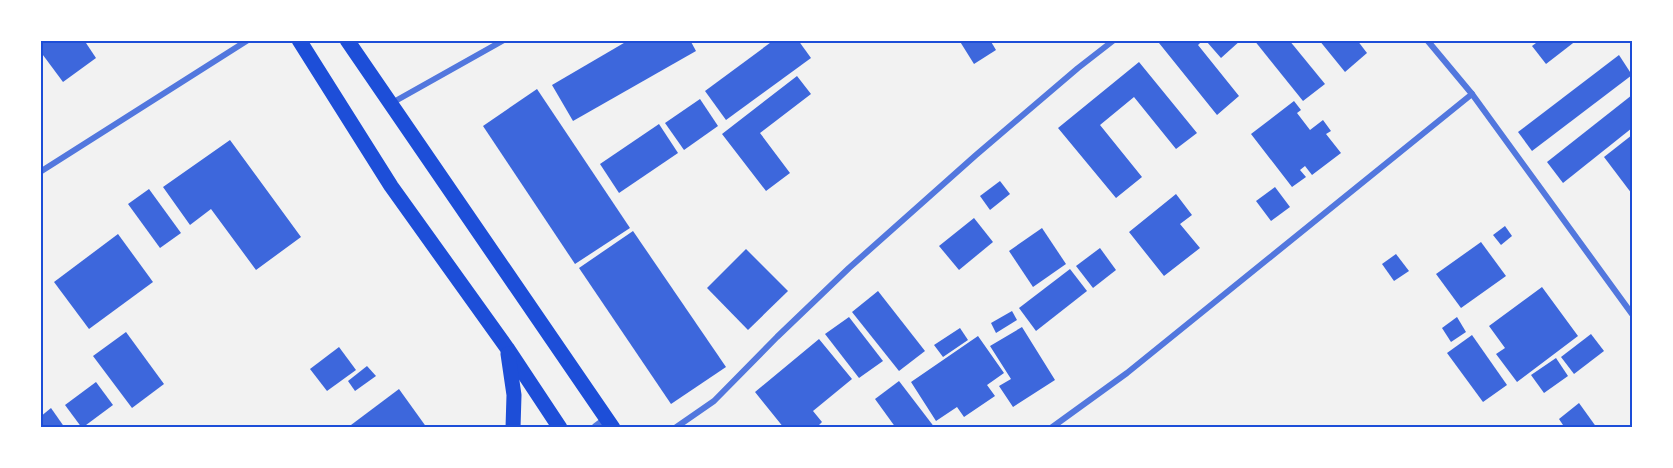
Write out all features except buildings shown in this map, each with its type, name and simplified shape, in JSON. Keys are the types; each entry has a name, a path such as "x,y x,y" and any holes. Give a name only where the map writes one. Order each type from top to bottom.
{"main road":[{"path":"299,40 391,186 507,348 560,428"},
{"path":"347,40 606,425"},
{"path":"507,348 514,395 513,428"}],"street":[{"path":"40,172 248,40"},
{"path":"390,104 504,40"},
{"path":"675,428 714,401 849,268 976,155 1114,40"},
{"path":"1427,40 1472,94 1632,314"},
{"path":"1051,428 1127,373 1472,94"}]}
